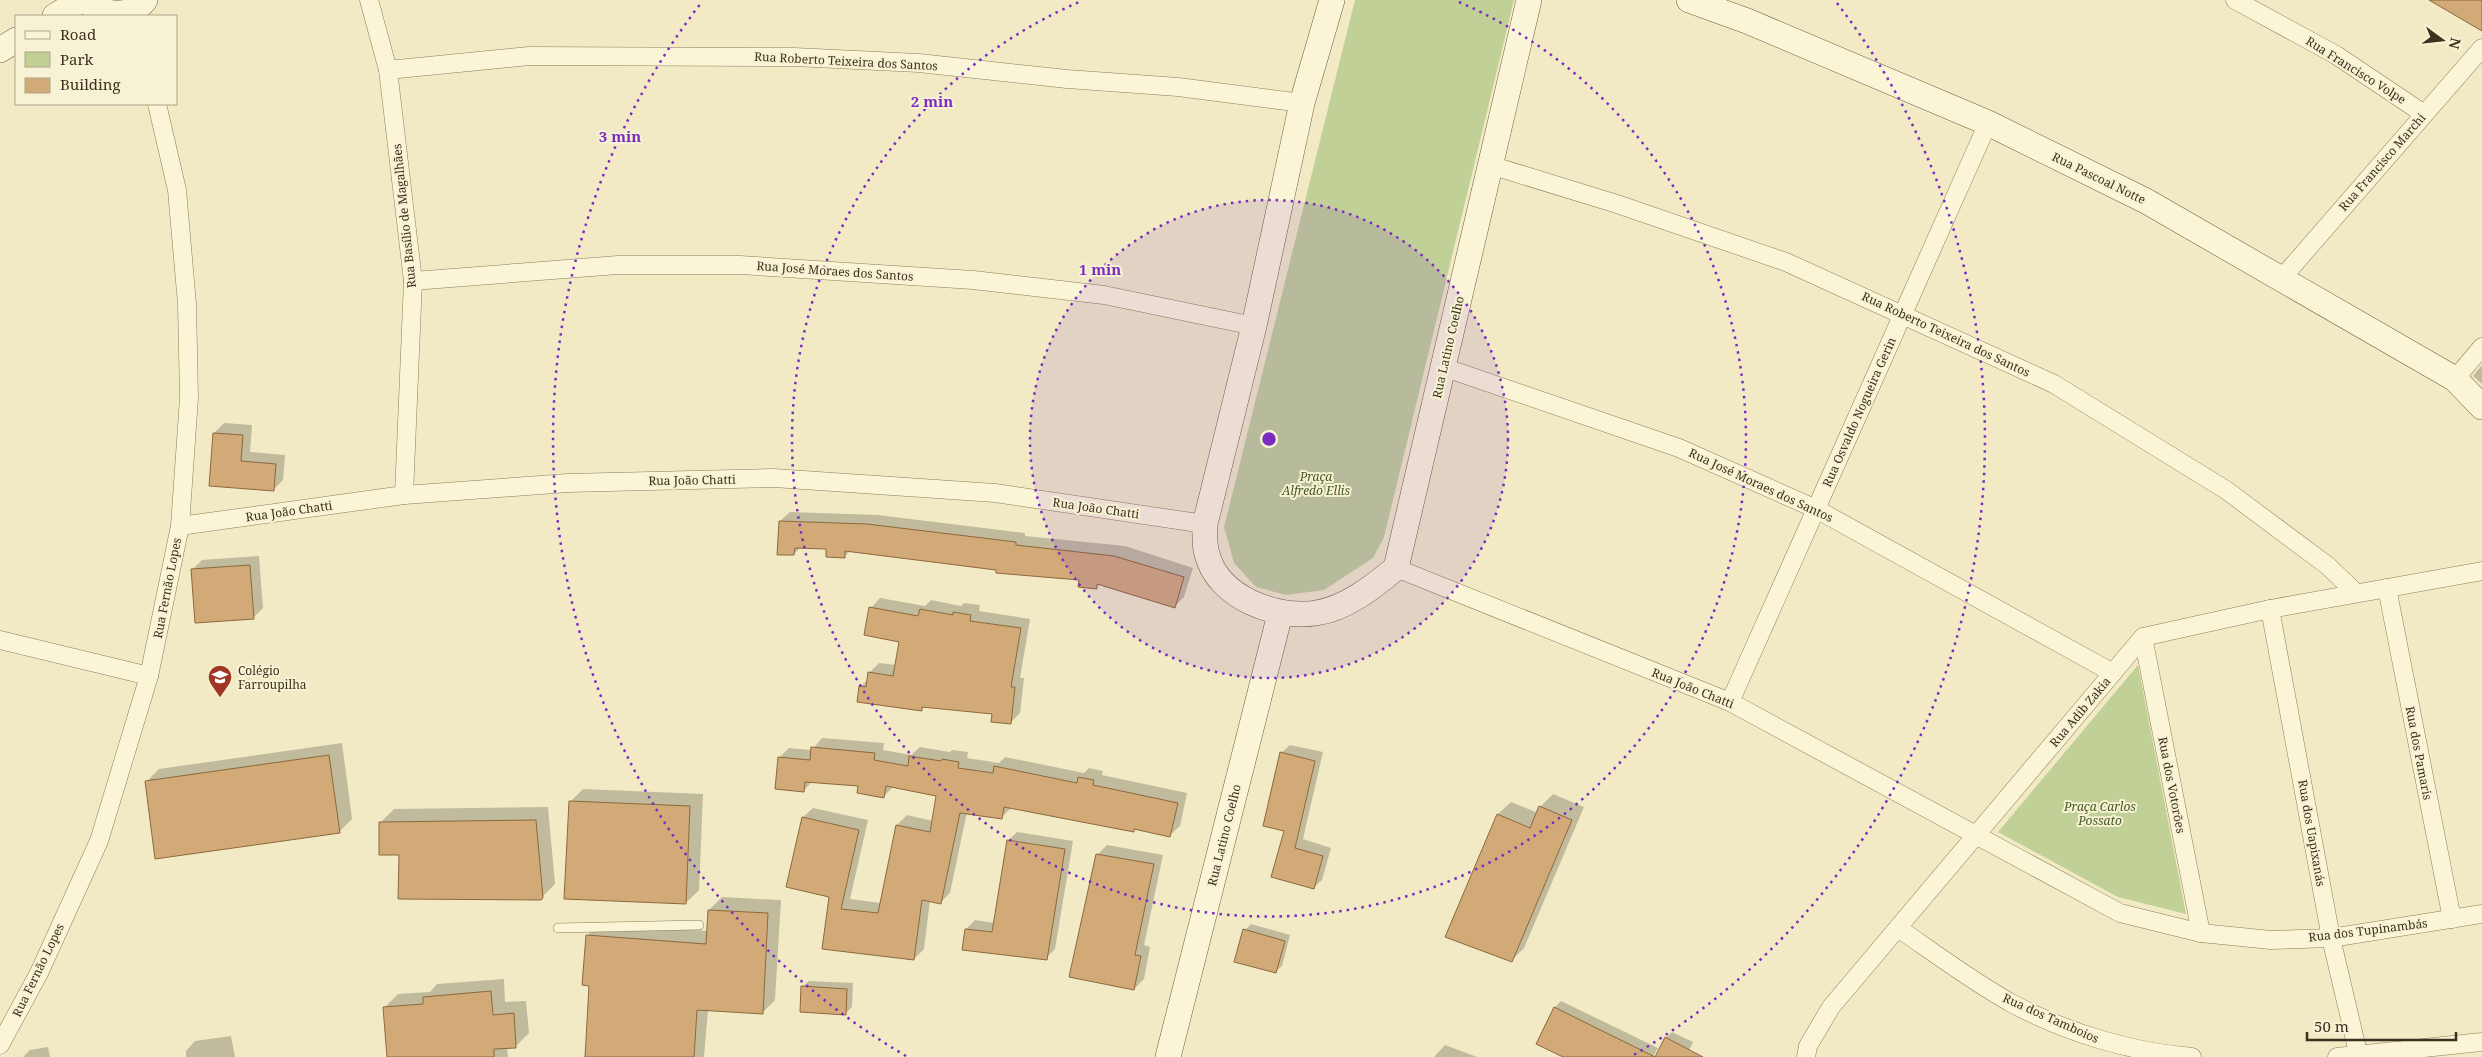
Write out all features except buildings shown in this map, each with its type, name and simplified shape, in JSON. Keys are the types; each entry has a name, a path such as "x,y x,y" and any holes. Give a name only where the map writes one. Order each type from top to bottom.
{"street":[{"path":"57,15 82,0 99,11 121,15 135,9 145,0"},
{"name":"Rua Basílio de Magalhães","path":"369,0 388,70 413,281 404,495"},
{"path":"1332,0 1302,103 1254,326 1205,524 1207,555 1222,584 1248,600 1280,614 1318,613 1352,600 1361,596 1396,568"},
{"name":"Rua Latino Coelho","path":"1396,568 1529,0"},
{"name":"Rua Pascoal Notte","path":"1689,0 1747,21 1988,123 2146,201 2455,379 2482,407"},
{"name":"Rua Francisco Volpe","path":"2235,0 2336,55 2424,114"},
{"path":"0,50 15,41"},
{"name":"Rua Francisco Marchi","path":"2282,278 2482,48"},
{"name":"Rua Roberto Teixeira dos Santos","path":"388,70 529,56 794,57 919,63 1067,79 1178,87 1302,103"},
{"name":"Rua Fernão Lopes","path":"0,1045 40,973 99,841 150,676 180,526 188,398 187,304 177,190 156,105"},
{"name":"Rua Osvaldo Nogueira Gerin","path":"1730,702 1988,123"},
{"name":"Rua Roberto Teixeira dos Santos","path":"1490,165 1608,201 1786,262 2054,384 2226,490 2328,566 2356,593"},
{"name":"Rua José Moraes dos Santos","path":"413,281 618,264 740,265 972,280 1104,294 1254,326"},
{"path":"2455,379 2482,347"},
{"name":"Rua José Moraes dos Santos","path":"1443,367 1679,448 1816,509 2113,673"},
{"name":"Rua João Chatti","path":"180,526 404,495 568,482 774,478 995,493 1205,524"},
{"name":"Rua João Chatti","path":"1396,568 1730,702 1976,836"},
{"path":"2143,637 2270,609 2482,571"},
{"name":"Rua dos Pamaris","path":"2387,588 2452,919"},
{"name":"Rua dos Uapixanás","path":"2270,609 2331,938 2359,1056"},
{"name":"Rua Latino Coelho","path":"1168,1057 1280,614"},
{"name":"Rua Adib Zakia","path":"1806,1057 1808,1046 1831,1007 2143,637"},
{"name":"Rua dos Votorões","path":"2143,637 2201,933"},
{"path":"0,640 150,676"},
{"name":"Rua dos Tupinambás","path":"1976,836 2120,913 2201,933 2271,940 2331,938 2482,914"},
{"name":"Rua dos Tamboios","path":"1898,928 1969,977 2014,1004 2101,1049 2192,1057"},
{"path":"2337,1057 2482,1042"}],"lane":[{"path":"558,928 699,926"}],"green space":[{"name":"Praça Alfredo Ellis","path":"1355,0 1514,0 1384,537 1373,558 1324,590 1286,595 1256,587 1234,563 1224,527"},
{"name":"Praça Carlos Possato","path":"2138,665 2186,914 2118,897 1998,832"}],"place":[{"name":"Colégio Farroupilha","path":"220,698"}]}
